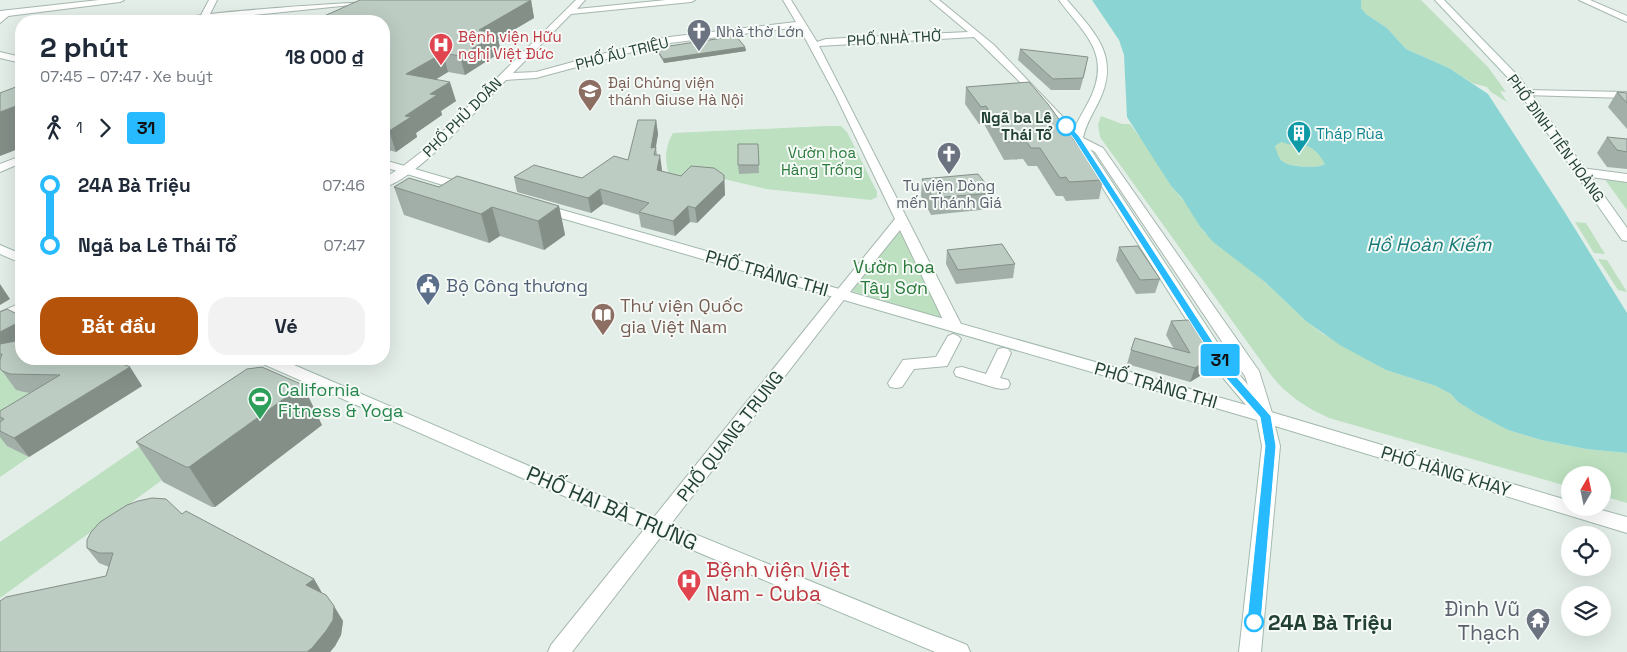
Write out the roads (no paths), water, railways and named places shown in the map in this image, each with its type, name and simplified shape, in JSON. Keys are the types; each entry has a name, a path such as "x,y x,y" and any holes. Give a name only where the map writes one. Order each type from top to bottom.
{"street":[{"path":"0,20 3,14 120,0"},
{"path":"205,15 213,0"},
{"name":"PHỐ PHỦ DOÃN","path":"390,179 406,170 454,127 581,0"},
{"path":"569,12 691,0"},
{"path":"787,0 814,45 954,332 941,362 909,364 896,383"},
{"path":"934,0 949,10 974,34 1077,138 1230,375 1265,416"},
{"path":"1063,0 1098,44 1105,68 1096,98 1079,126 1077,138"},
{"name":"PHỐ ĐINH TIÊN HOÀNG","path":"1439,0 1504,67 1525,93 1627,236"},
{"path":"1583,0 1627,18"},
{"path":"224,15 351,2 380,3 358,13"},
{"name":"PHỐ ẤU TRIỆU","path":"502,77 536,75 661,41 803,24"},
{"name":"PHỐ NHÀ THỜ","path":"814,45 826,42 974,34"},
{"path":"0,55 15,59"},
{"path":"1525,93 1627,95"},
{"path":"1077,138 1099,150 1254,375 1271,446 1250,652"},
{"path":"0,168 15,162"},
{"path":"390,165 475,190"},
{"path":"1581,172 1627,178"},
{"name":"PHỐ TRÀNG THI","path":"527,205 840,294 954,332 1265,416"},
{"name":"PHỐ QUANG TRUNG","path":"559,652 840,294 901,220"},
{"path":"0,249 15,256"},
{"path":"0,318 15,310"},
{"path":"962,372 996,382 1002,353"},
{"name":"PHỐ HAI BÀ TRƯNG","path":"281,365 535,476 959,652"},
{"name":"PHỐ HÀNG KHAY","path":"1265,416 1627,525"}],"water":[{"name":"Hồ Hoàn Kiếm","path":"1092,0 1361,0 1361,8 1366,14 1387,28 1406,49 1449,68 1488,94 1627,313 1627,453 1586,449 1541,440 1508,430 1477,414 1458,402 1451,394 1436,386 1386,370 1340,345 1307,322 1265,282 1212,241 1199,225 1182,198 1171,186 1127,117 1124,55 1119,40","holes":["1281,142 1301,145 1313,149 1325,164 1310,167 1285,163 1280,158 1275,146"]}],"place":[{"name":"Nhà thờ Lớn","path":"699,52"},
{"name":"Bệnh viện Hữu nghị Việt Đức","path":"441,66"},
{"name":"Đại Chủng viện thánh Giuse Hà Nội","path":"590,112"},
{"name":"Ngã ba Lê Thái Tổ","path":"1066,126"},
{"name":"Tháp Rùa","path":"1299,154"},
{"name":"Tu viện Dòng mến Thánh Giá","path":"949,175"},
{"name":"Bộ Công thương","path":"428,306"},
{"name":"Thư viện Quốc gia Việt Nam","path":"603,336"},
{"name":"California Fitness & Yoga","path":"260,420"},
{"name":"Bệnh viện Việt Nam - Cuba","path":"689,602"},
{"name":"24A Bà Triệu","path":"1254,622"},
{"name":"Đình Vũ Thạch","path":"1538,641"}],"park label":[{"name":"Vườn hoa Hàng Trống","path":"822,160"},
{"name":"Vườn hoa Tây Sơn","path":"894,276"}]}
